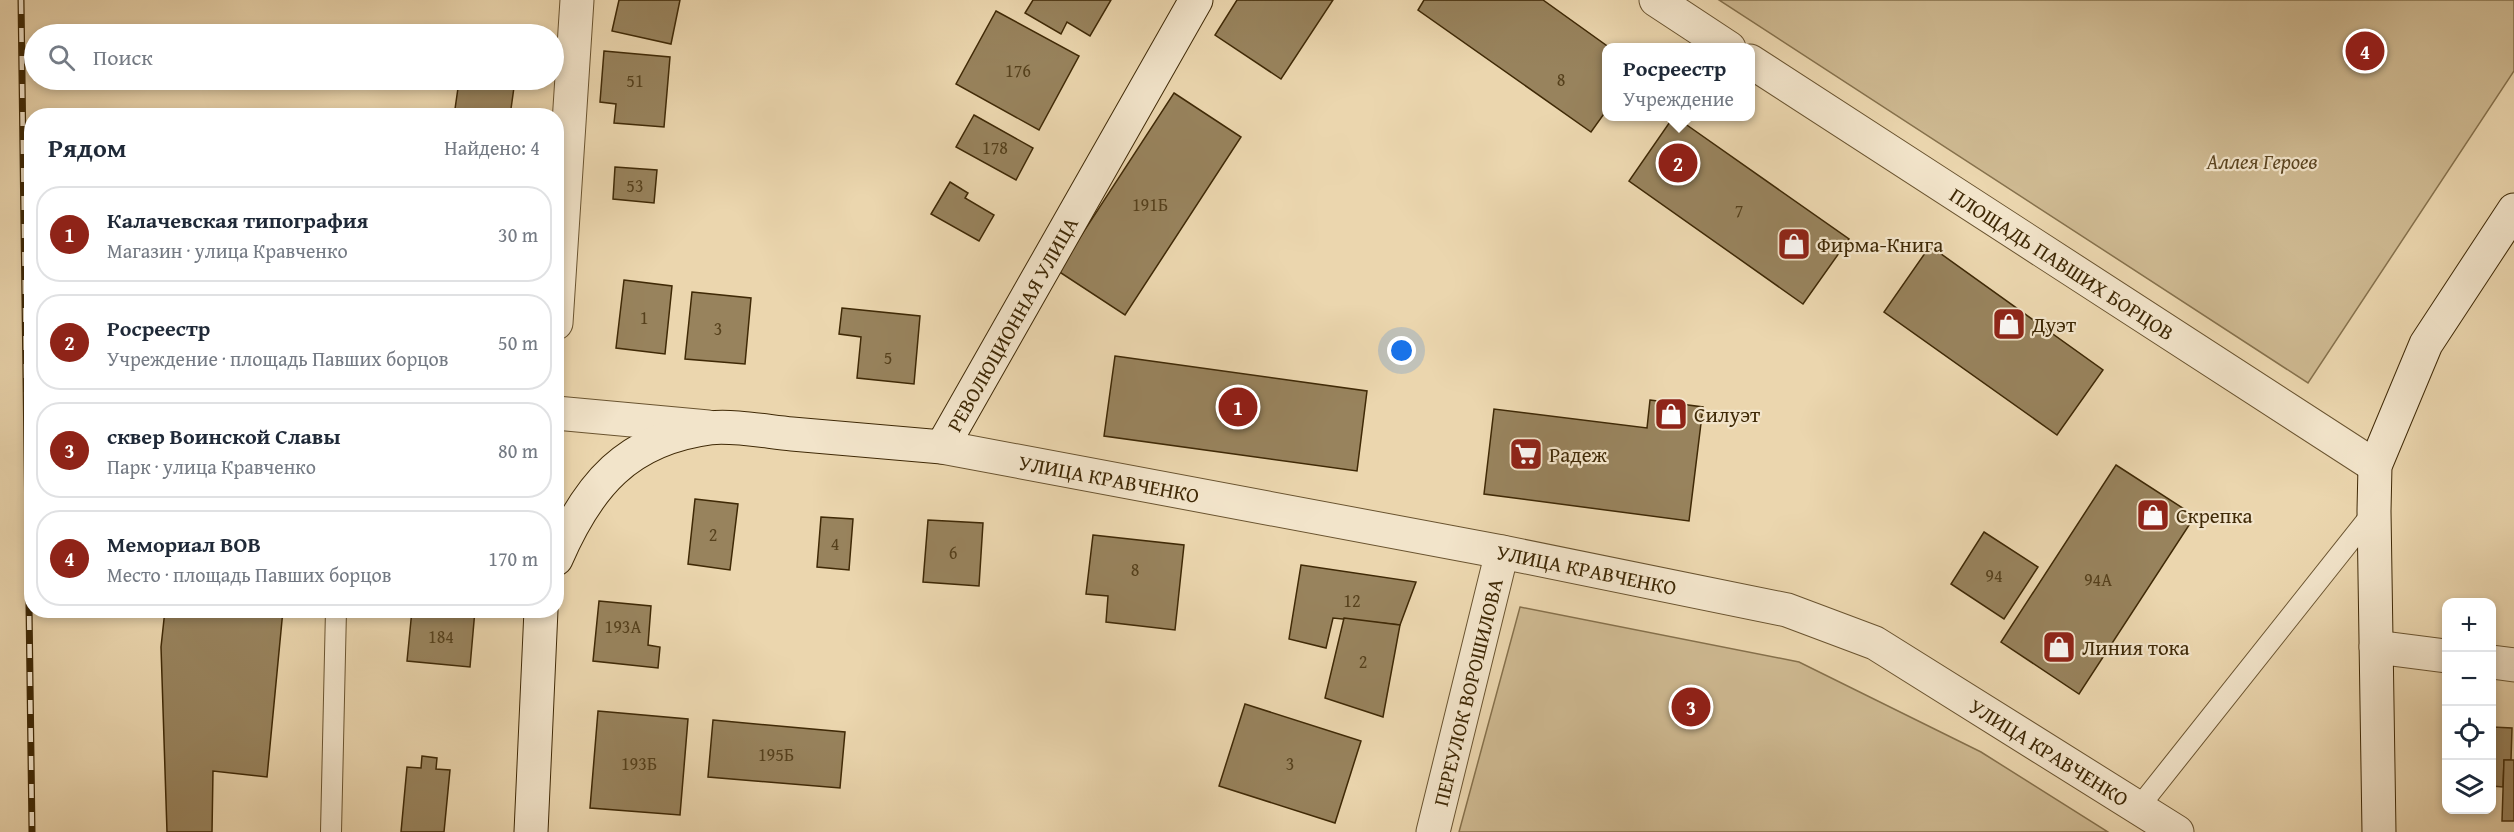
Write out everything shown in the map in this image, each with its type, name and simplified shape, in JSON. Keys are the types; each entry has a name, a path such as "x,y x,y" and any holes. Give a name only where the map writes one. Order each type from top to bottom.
{"street":[{"path":"564,200 577,0"},
{"name":"РЕВОЛЮЦИОННАЯ УЛИЦА","path":"564,414 942,447 1196,0"},
{"path":"1656,0 1722,43"},
{"name":"ПЛОЩАДЬ ПАВШИХ БОРЦОВ","path":"1755,64 2375,466"},
{"path":"2379,832 2373,511 2375,466 2426,344 2514,210"},
{"name":"РЕВОЛЮЦИОННАЯ УЛИЦА","path":"564,540 571,524 594,488 626,458 667,437 712,427"},
{"name":"УЛИЦА КРАВЧЕНКО","path":"942,447 1502,552 1786,610 1875,643 2177,832"},
{"name":"ПЕРЕУЛОК ВОРОШИЛОВА","path":"1433,832 1502,552"},
{"path":"531,832 542,618"},
{"path":"2376,647 2442,655"},
{"path":"2496,663 2514,665"}],"lane":[{"path":"2139,807 2373,511"},
{"path":"331,832 336,618"}],"green space":[{"name":"Аллея Героев","path":"1719,0 2514,0 2514,71 2308,383"},
{"path":"1520,607 1799,662 1981,752 2108,832 1459,832"}],"building":[{"path":"619,0 680,0 671,44 612,31"},
{"path":"1033,0 1111,0 1090,36 1067,22 1061,34 1025,13"},
{"path":"1237,0 1333,0 1281,79 1215,35"},
{"path":"1424,0 1543,0 1603,43 1602,117 1591,132 1418,10"},
{"path":"996,11 1079,56 1039,130 956,84"},
{"path":"604,51 670,57 664,127 614,123 616,104 600,102"},
{"path":"458,90 514,90 511,108 455,108"},
{"path":"1174,93 1241,137 1125,315 1058,271"},
{"path":"974,115 1033,148 1016,180 956,147"},
{"path":"1671,121 1681,121 1849,239 1803,304 1629,181"},
{"path":"615,167 657,170 654,203 613,199"},
{"path":"950,182 968,193 965,198 994,215 979,241 931,214"},
{"path":"1930,246 2103,370 2057,435 1884,312"},
{"path":"624,280 672,286 665,354 616,348"},
{"path":"692,292 751,298 745,364 685,359"},
{"path":"842,308 920,316 914,384 857,378 861,337 839,334"},
{"path":"1115,356 1367,391 1357,471 1104,436"},
{"path":"1650,400 1703,407 1689,521 1484,494 1494,409 1647,428"},
{"path":"2116,465 2195,516 2079,694 2001,642"},
{"path":"695,499 738,504 730,570 688,564"},
{"path":"821,517 853,519 849,570 817,567"},
{"path":"928,520 983,523 979,586 923,582"},
{"path":"1984,532 2038,567 2004,619 1951,584"},
{"path":"1093,535 1184,545 1175,630 1106,622 1108,596 1086,594"},
{"path":"1301,565 1416,582 1400,625 1333,618 1326,648 1289,639"},
{"path":"599,601 651,606 648,645 660,647 658,668 593,661"},
{"path":"164,618 282,618 267,777 213,771 212,832 167,832 161,647"},
{"path":"411,618 474,618 470,667 407,661"},
{"path":"1344,618 1400,625 1383,717 1325,698"},
{"path":"1245,704 1361,741 1335,823 1219,786"},
{"path":"598,711 688,719 680,815 590,808"},
{"path":"713,720 845,732 840,788 708,777"},
{"path":"2496,727 2512,728 2511,760 2504,760 2503,787 2496,786"},
{"path":"422,756 437,758 436,769 450,770 444,832 401,832 407,767 421,768"},
{"path":"2504,760 2514,760 2514,821 2502,821"}],"railway":[{"path":"21,0 24,227"},
{"path":"29,618 32,832"}],"place":[{"name":"Мемориал ВОВ","path":"2365,51"},
{"name":"Росреестр","path":"1678,163"},
{"name":"Фирма-Книга","path":"1794,244"},
{"name":"Дуэт","path":"2009,324"},
{"name":"Калачевская типография","path":"1238,407"},
{"name":"Силуэт","path":"1671,414"},
{"name":"Радеж","path":"1526,454"},
{"name":"Скрепка","path":"2153,515"},
{"name":"Линия тока","path":"2059,647"},
{"name":"сквер Воинской Славы","path":"1691,707"}]}
